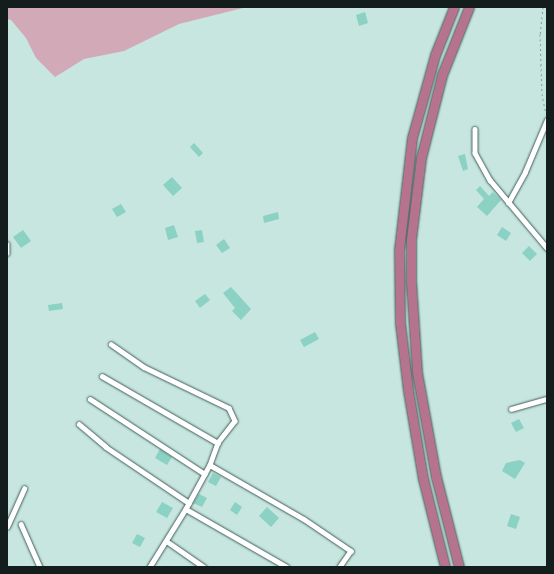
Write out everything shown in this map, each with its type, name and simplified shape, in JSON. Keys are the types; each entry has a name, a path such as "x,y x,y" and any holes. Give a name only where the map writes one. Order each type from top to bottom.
{"highway":[{"path":"445,567 423,479 408,390 400,323 399,250 412,138 435,55 454,7"},
{"path":"459,567 436,477 417,372 411,281 412,239 421,158 442,76 469,7"}],"street":[{"path":"508,203 525,172 547,120"},
{"path":"475,129 478,160 508,203 547,248"},
{"path":"7,244 7,252"},
{"path":"112,344 144,367 229,408 235,421 218,443 210,465 168,542 150,567"},
{"path":"102,376 218,443"},
{"path":"90,399 205,474"},
{"path":"511,409 547,399"},
{"path":"79,424 106,447 189,503"},
{"path":"210,465 304,519 351,550 340,567"},
{"path":"7,527 24,489"},
{"path":"186,509 287,567"},
{"path":"21,524 40,567"},
{"path":"168,542 204,567"}],"path":[{"path":"543,7 540,34 542,94 547,117"}],"shaded area":[{"path":"7,7 247,7 179,24 124,51 84,59 55,77 36,58 26,38 11,20 7,19"}],"building":[{"path":"365,12 368,23 359,26 356,15"},
{"path":"194,143 203,153 199,157 190,147"},
{"path":"465,154 468,169 463,171 458,156"},
{"path":"172,177 182,188 173,196 163,185"},
{"path":"480,186 489,196 493,192 501,200 487,216 477,207 484,199 476,190"},
{"path":"121,204 126,212 117,217 112,209"},
{"path":"278,212 279,219 264,223 263,216"},
{"path":"174,225 178,237 168,240 165,228"},
{"path":"502,227 511,233 506,241 497,235"},
{"path":"23,230 31,241 21,248 13,237"},
{"path":"202,230 204,242 197,243 195,231"},
{"path":"224,239 230,248 222,253 216,245"},
{"path":"529,246 537,254 530,261 522,253"},
{"path":"231,287 251,309 241,320 232,311 235,308 223,293"},
{"path":"205,294 210,300 200,308 195,301"},
{"path":"62,303 63,309 49,311 48,305"},
{"path":"315,332 319,339 304,347 300,340"},
{"path":"519,419 524,428 516,432 511,423"},
{"path":"160,449 172,457 167,465 155,458"},
{"path":"520,460 525,463 515,479 502,471 506,463"},
{"path":"213,473 221,477 216,486 208,482"},
{"path":"199,494 207,498 202,507 193,503"},
{"path":"162,502 173,508 167,518 156,512"},
{"path":"235,502 242,507 237,515 230,510"},
{"path":"267,507 279,518 271,527 259,516"},
{"path":"511,514 520,517 516,529 507,526"},
{"path":"137,534 145,538 140,547 132,543"}]}
